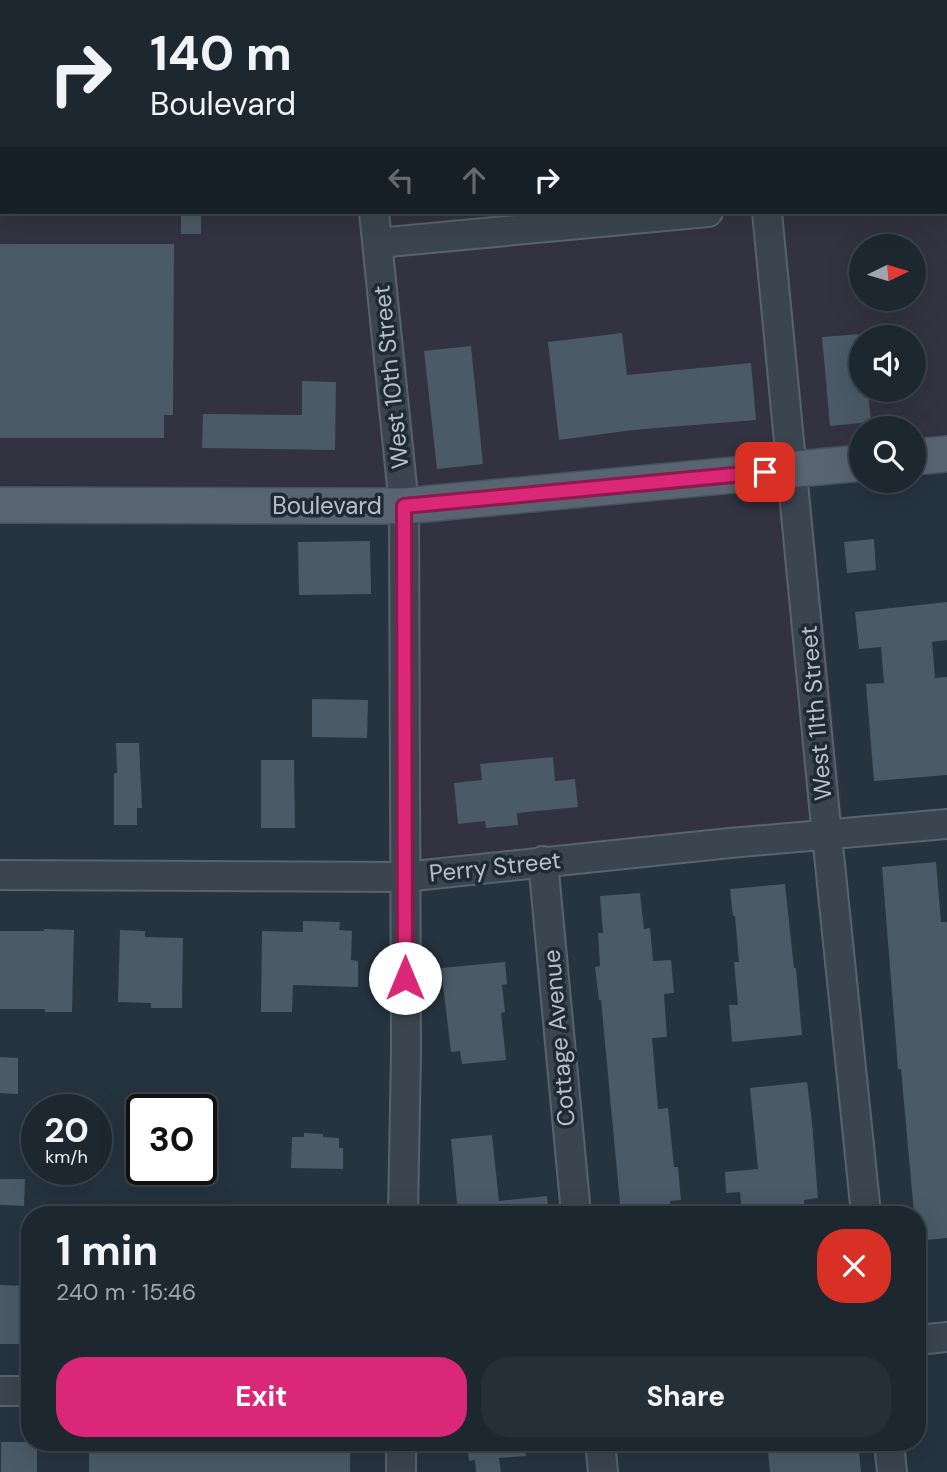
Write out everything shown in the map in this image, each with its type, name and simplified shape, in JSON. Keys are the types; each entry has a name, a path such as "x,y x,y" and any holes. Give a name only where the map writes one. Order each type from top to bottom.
{"main road":[{"path":"926,456 947,454"},
{"name":"Boulevard","path":"0,505 404,506 849,464"}],"street":[{"name":"West 10th Street","path":"374,214 404,506 406,1052 403,1206"},
{"path":"378,243 687,214"},
{"name":"West 11th Street","path":"767,214 865,1206"},
{"name":"Perry Street","path":"0,875 404,877 543,861 947,824"},
{"name":"Cottage Avenue","path":"543,861 575,1206"},
{"path":"926,1339 947,1337"},
{"path":"0,1391 21,1391"},
{"path":"401,1451 401,1472"},
{"path":"601,1451 603,1472"},
{"path":"890,1451 892,1472"}],"shaded area":[{"path":"0,214 947,214 947,439 926,441 926,416 849,416 849,448 429,487 0,484"},
{"path":"810,485 844,820 417,858 421,521"}],"building":[{"path":"181,214 201,214 201,234 181,234"},
{"path":"0,244 174,244 173,415 164,415 164,438 0,438"},
{"path":"622,333 627,375 751,363 756,420 633,430 559,440 548,342"},
{"path":"849,335 849,402 869,402 870,416 849,416 849,424 830,426 822,337"},
{"path":"471,346 483,464 437,469 424,351"},
{"path":"302,381 336,382 335,450 202,448 203,414 302,415"},
{"path":"874,539 876,570 847,573 844,542"},
{"path":"370,541 371,594 299,595 298,542"},
{"path":"947,602 947,640 932,642 935,678 947,677 947,775 874,781 866,684 884,683 881,647 859,649 855,612"},
{"path":"312,699 368,700 367,738 312,737"},
{"path":"116,743 139,743 142,808 137,808 137,825 114,825"},
{"path":"553,757 555,781 575,779 578,807 517,813 518,825 486,828 485,821 458,824 454,783 482,780 480,764"},
{"path":"261,760 294,760 295,828 261,828"},
{"path":"936,862 941,922 947,922 947,1238 926,1240 926,1206 913,1206 901,1069 898,1069 882,867"},
{"path":"785,884 802,1035 732,1042 729,1005 738,1005 734,962 739,962 730,889"},
{"path":"640,893 644,929 650,928 653,961 671,960 674,993 664,994 667,1037 652,1038 658,1109 668,1108 674,1167 678,1167 681,1200 670,1201 670,1206 620,1206 601,1000 595,967 600,966 598,933 603,933 600,896"},
{"path":"303,921 340,922 339,930 352,931 351,960 358,961 358,987 293,985 292,1012 261,1012 262,931 303,932"},
{"path":"74,930 72,1012 0,1009 0,931"},
{"path":"120,930 145,931 145,937 183,938 182,1008 151,1008 151,1003 118,1002"},
{"path":"505,962 507,984 502,985 505,1012 501,1013 506,1060 462,1064 460,1051 451,1052 441,968"},
{"path":"0,1057 18,1058 18,1094 0,1093"},
{"path":"807,1082 818,1198 804,1200 804,1206 741,1206 740,1192 726,1193 725,1172 758,1169 750,1088"},
{"path":"304,1133 339,1138 339,1148 343,1148 343,1169 291,1168 292,1137 304,1137"},
{"path":"492,1135 499,1201 547,1196 548,1206 457,1206 451,1139"},
{"path":"0,1179 21,1179 21,1185 25,1185 24,1206 0,1205"},
{"path":"0,1285 21,1286 21,1344 0,1344"},
{"path":"1,1442 21,1442 21,1451 37,1451 37,1472 1,1472"},
{"path":"350,1451 350,1472 89,1472 89,1453"},
{"path":"468,1451 526,1451 526,1456 499,1458 501,1472 476,1472 475,1460 469,1461"},
{"path":"768,1451 859,1451 861,1472 770,1472"}],"route":[{"path":"405,978 404,506 765,472"}]}
